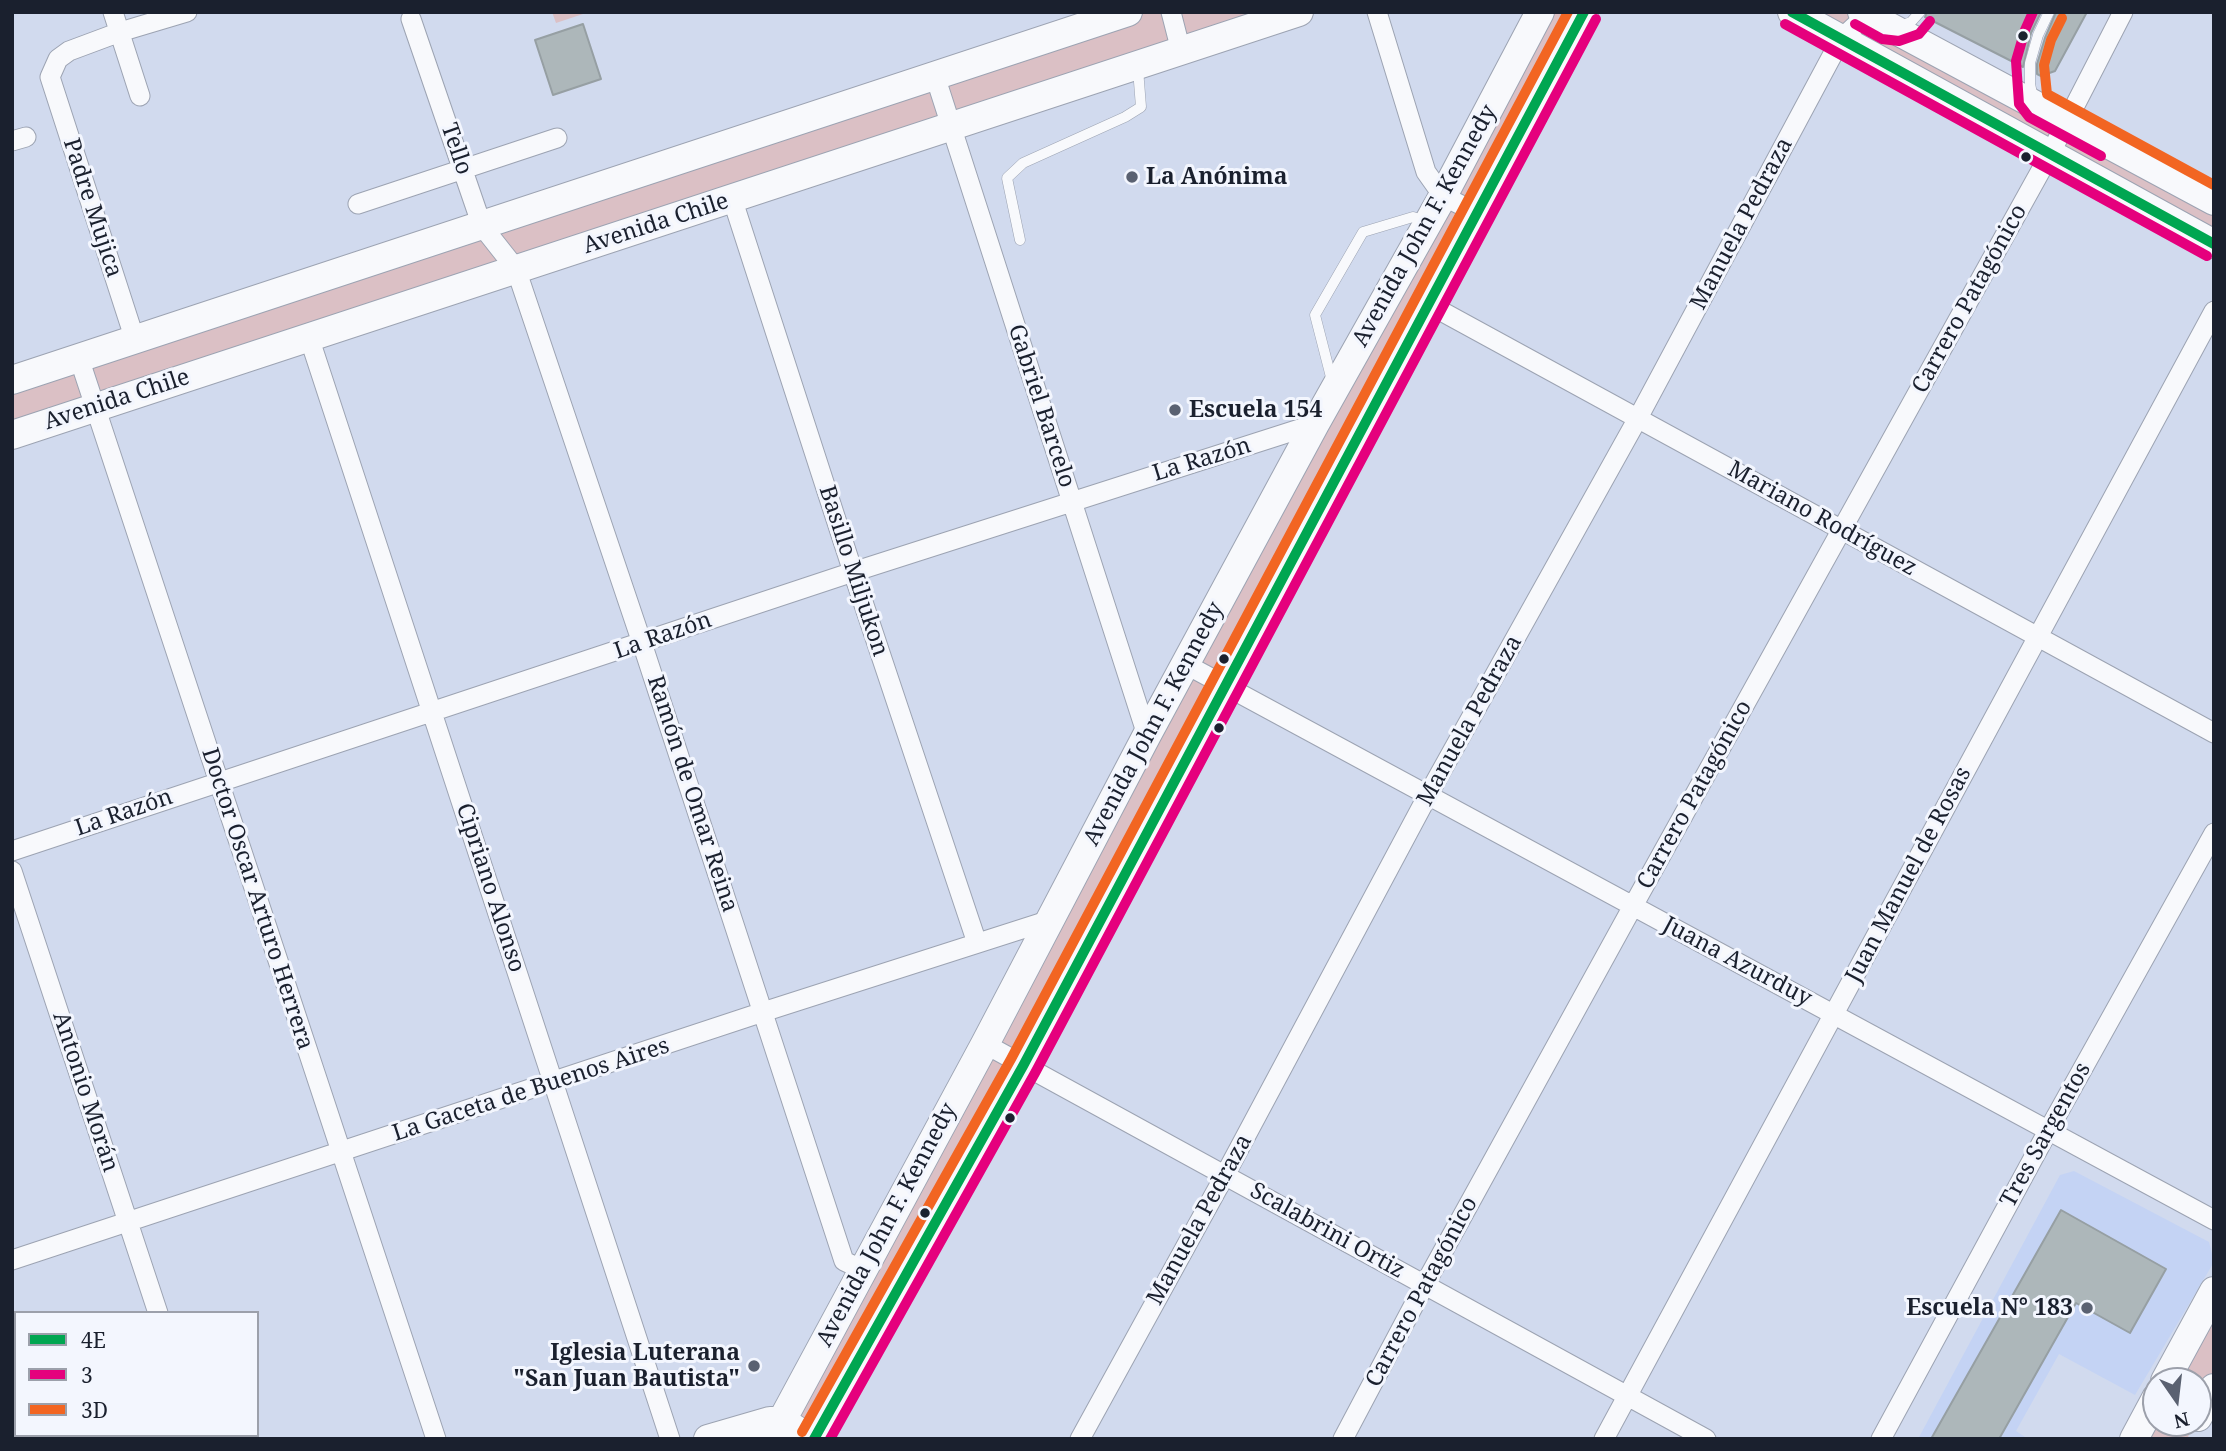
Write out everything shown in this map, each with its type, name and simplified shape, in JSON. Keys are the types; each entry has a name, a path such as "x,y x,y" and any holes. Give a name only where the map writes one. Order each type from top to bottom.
{"main road":[{"path":"12,380 1128,12"},
{"name":"Avenida Chile","path":"12,435 1299,12"},
{"name":"Avenida John F. Kennedy","path":"777,1430 1147,736 1315,424 1429,222 1540,12"},
{"name":"Avenida John F. Kennedy","path":"813,1439 1023,1066 1584,12"},
{"path":"1793,12 2214,244"},
{"path":"1872,17 2214,201"},
{"path":"2173,1367 2214,1291"},
{"path":"708,1439 760,1422 777,1430 813,1439"}],"street":[{"path":"113,12 140,96"},
{"path":"120,32 187,12"},
{"path":"1171,12 1181,51"},
{"path":"1377,12 1426,172 1443,196 1477,213"},
{"path":"2067,122 2123,12"},
{"name":"Tello","path":"408,15 482,226 516,269"},
{"name":"Manuela Pedraza","path":"1080,1439 1428,795 1638,418 1841,39 1872,17"},
{"name":"Padre Mujica","path":"120,32 69,51 58,59 50,76 135,340"},
{"name":"Gabriel Barcelo","path":"935,76 1147,736"},
{"name":"Carrero Patagónico","path":"1343,1439 1425,1284 2067,122"},
{"path":"358,204 557,138"},
{"name":"Basillo Miljukon","path":"732,198 977,943"},
{"name":"Ramón de Omar Reina","path":"516,269 642,643 844,1261 863,1270"},
{"name":"Mariano Rodríguez","path":"1430,304 2214,733"},
{"name":"Juan Manuel de Rosas","path":"1604,1439 2214,311"},
{"name":"Cipriano Alonso","path":"309,337 670,1439"},
{"name":"Doctor Oscar Arturo Herrera","path":"79,358 436,1439"},
{"name":"La Razón","path":"12,851 1072,500 1315,424"},
{"name":"Juana Azurduy","path":"1186,665 2214,1220"},
{"name":"Tres Sargentos","path":"1881,1439 2214,833"},
{"name":"Antonio Morán","path":"12,871 157,1311"},
{"name":"La Gaceta de Buenos Aires","path":"12,1260 1049,920"},
{"name":"Scalabrini Ortiz","path":"985,1044 1706,1439"}],"lane":[{"path":"1872,17 1899,27 1911,23 1920,12"},
{"path":"2037,105 2032,98 2029,83 2029,63 2049,12"},
{"path":"1020,240 1007,178 1023,163 1125,117 1141,107 1138,65"},
{"path":"1334,391 1315,315 1363,232 1413,216 1429,222"}],"shaded area":[{"path":"552,12 589,12 556,23"},
{"path":"1128,12 1299,12 12,435 12,380"},
{"path":"1540,12 1584,12 814,1439 770,1421"},
{"path":"1793,12 1862,12 2214,201 2214,244"},
{"name":"Escuela N° 183","path":"2074,1171 2209,1242 2214,1262 2152,1367 2142,1367 2142,1383 2135,1395 2059,1354 2016,1431 2028,1439 1918,1439 2060,1175"},
{"path":"2214,1291 2212,1392 2212,1367 2173,1367"},
{"path":"2142,1433 2142,1437 2188,1437 2187,1439 2134,1439"}],"building":[{"path":"1927,12 2041,12 2031,33 2023,67 1925,17"},
{"path":"2056,12 2087,12 2055,71 2041,76 2037,74 2037,64"},
{"path":"583,24 601,79 553,95 535,40"},
{"path":"2061,1210 2166,1269 2130,1333 2076,1303 1999,1439 1931,1439"}],"transit line":[{"name":"3D","path":"802,1432 1011,1059 1568,12"},
{"name":"4E","path":"814,1439 1023,1066 1584,12"},
{"name":"4E","path":"1792,12 2214,244"},
{"name":"3","path":"2033,12 2016,61 2019,104 2029,117 2101,156"},
{"name":"3D","path":"2062,18 2051,40 2044,65 2047,94 2214,185"},
{"name":"3","path":"830,1439 1035,1073 1596,19"},
{"name":"3","path":"1855,24 1882,39 1899,41 1919,34 1930,21"},
{"name":"3","path":"1785,24 2207,256"}],"place":[{"name":"La Anónima","path":"1132,177"},
{"name":"Escuela 154","path":"1175,410"},
{"name":"Escuela N° 183","path":"2087,1308"},
{"name":"Iglesia Luterana \"San Juan Bautista\"","path":"754,1366"}]}
